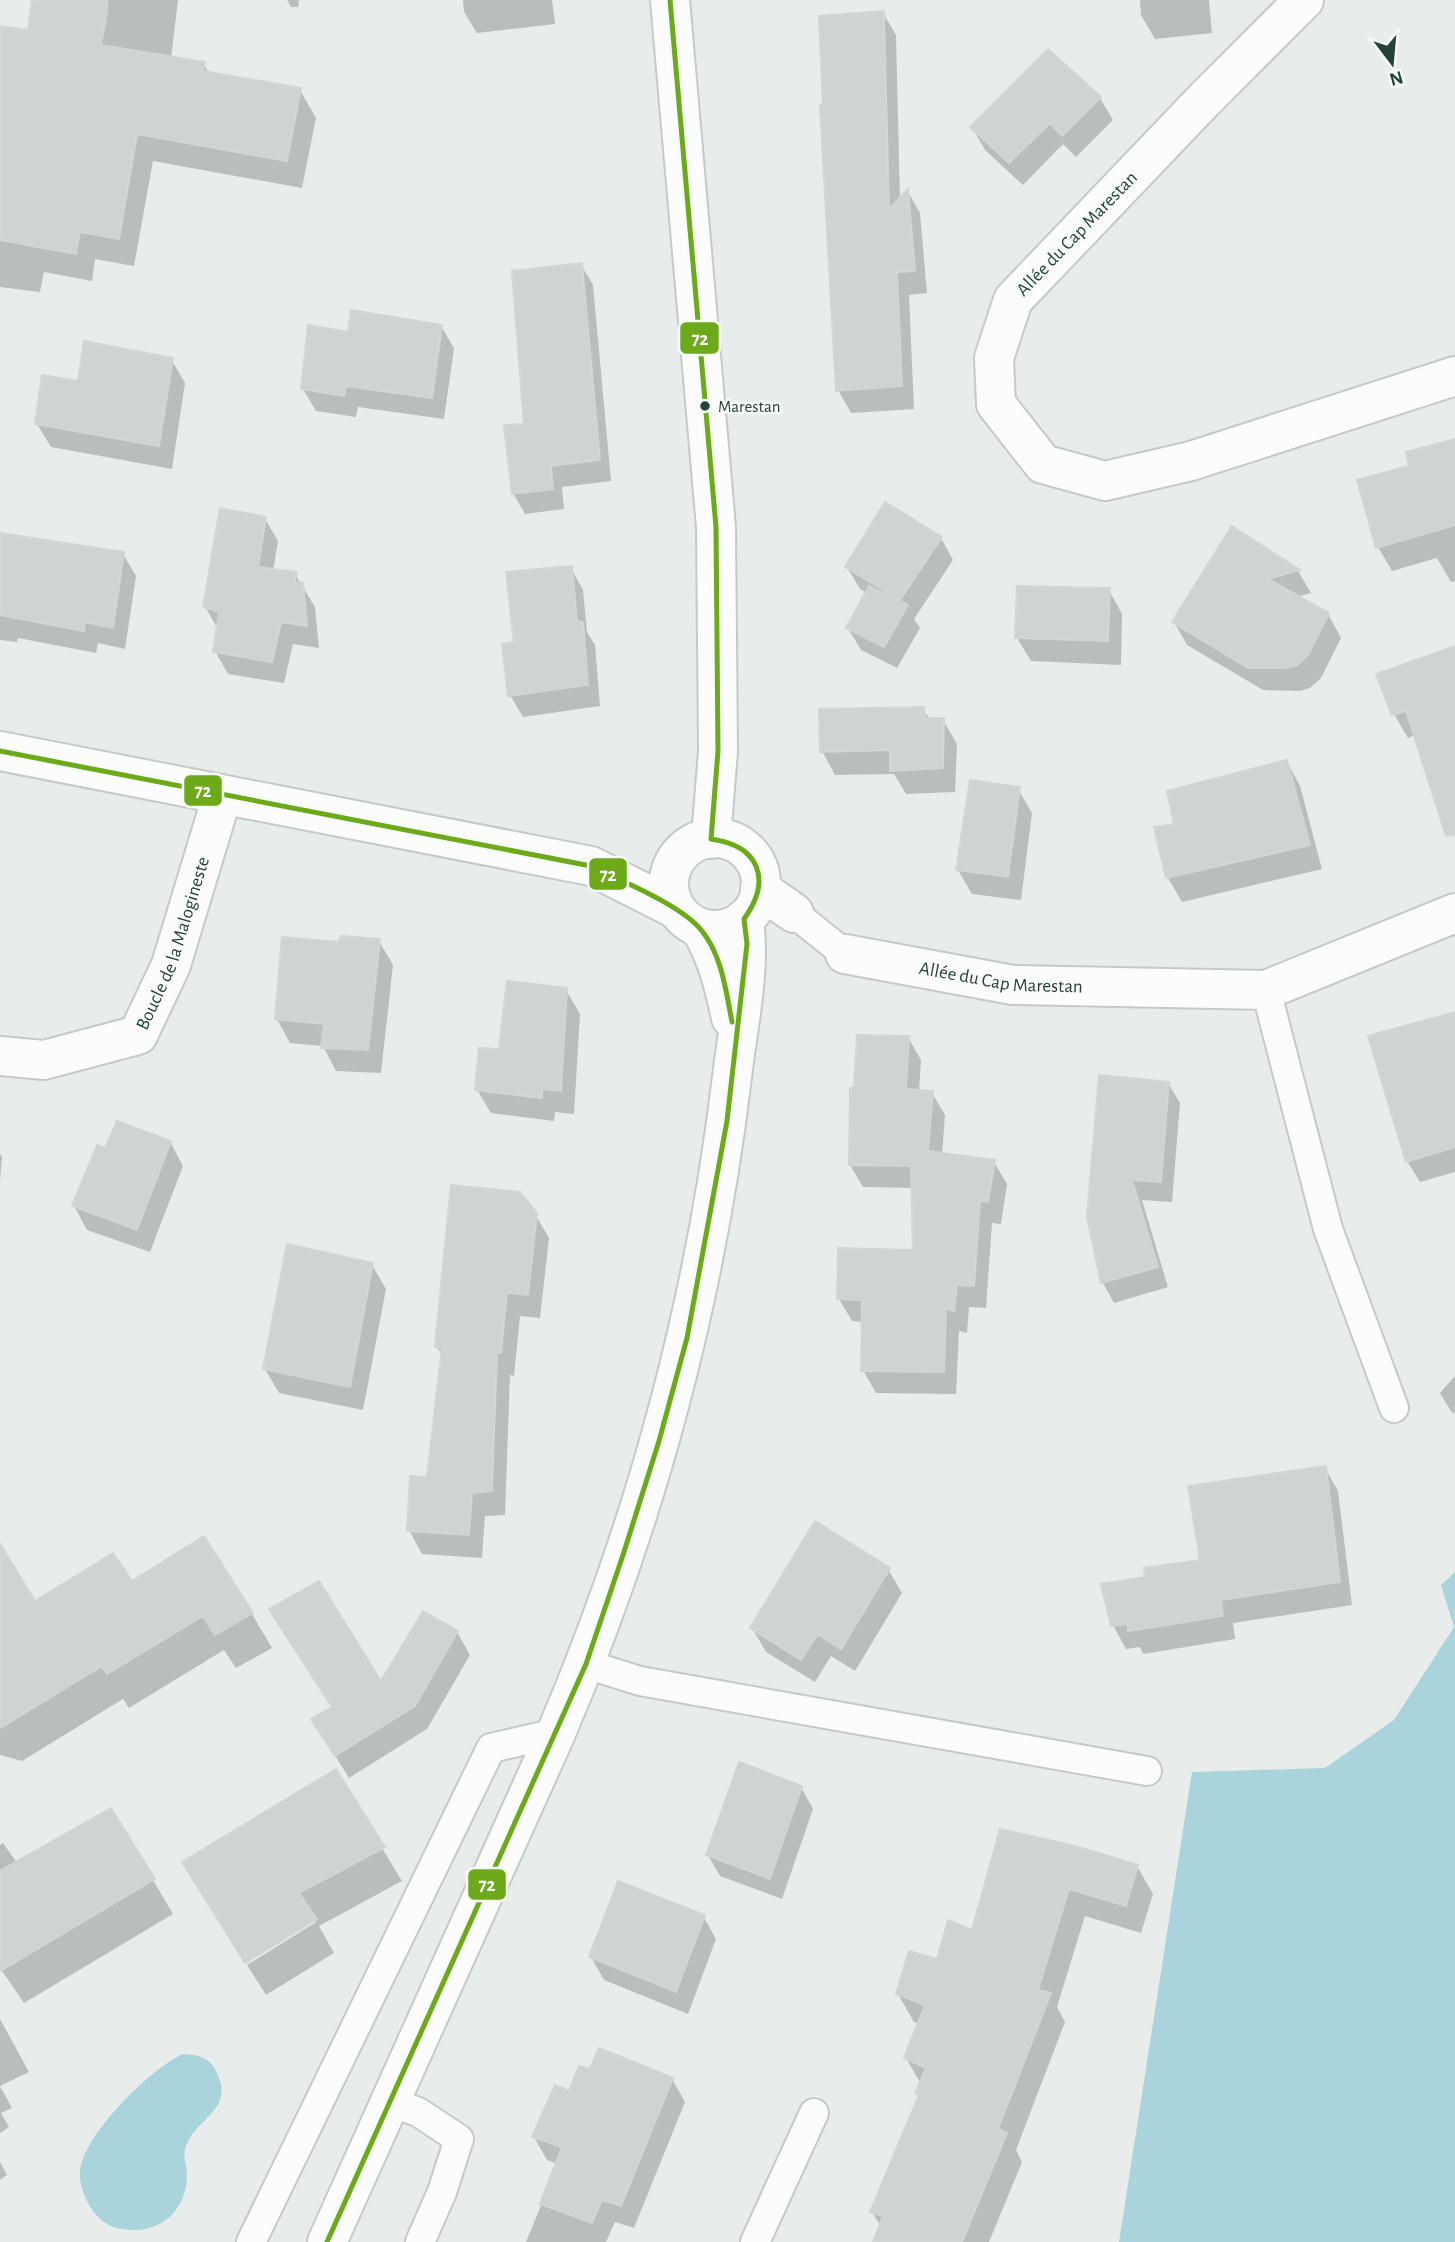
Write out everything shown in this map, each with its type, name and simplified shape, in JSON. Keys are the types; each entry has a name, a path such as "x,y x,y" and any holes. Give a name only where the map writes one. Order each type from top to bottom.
{"street":[{"path":"670,0 716,527 718,751 711,839"},
{"name":"Allée du Cap Marestan","path":"1304,0 1203,101 1013,300 994,358 996,404 1043,464 1105,481 1191,461 1455,376"},
{"path":"0,751 590,866 688,919 716,930 731,927 752,904"},
{"name":"Boucle de la Malogineste","path":"0,1056 44,1060 138,1035 172,965 217,813 220,794"},
{"path":"327,2242 586,1664 659,1441 687,1338 727,1121 736,1045 747,944 757,866 749,854 738,845 725,839 711,839 696,842 683,851 673,863 669,894 714,954 724,983 736,1045"},
{"name":"Allée du Cap Marestan","path":"752,904 794,913"},
{"name":"Allée du Cap Marestan","path":"845,954 1013,985 1266,990 1455,913"}],"lane":[{"name":"Allée du Cap Marestan","path":"794,913 845,954"},
{"path":"1266,990 1328,1229 1394,1408"},
{"path":"586,1664 640,1681 1147,1770"},
{"path":"251,2242 491,1748 556,1733"},
{"path":"391,2102 418,2112 459,2139 442,2192 420,2242"},
{"path":"755,2242 814,2113"}],"water":[{"path":"1455,1572 1455,2242 1119,2242 1192,1772 1325,1768 1394,1720 1454,1627 1441,1585"},
{"path":"183,2054 207,2060 217,2073 221,2096 185,2149 187,2176 183,2197 173,2214 156,2226 135,2230 111,2226 97,2216 84,2193 80,2172 84,2157 92,2140 120,2105 154,2073"}],"building":[{"path":"32,0 107,0 101,45 205,62 203,71 301,88 287,161 137,134 119,239 80,232 76,254 0,240 0,26 28,30"},
{"path":"884,11 889,209 908,189 915,271 897,272 902,386 836,391 820,105 823,105 819,16"},
{"path":"1048,49 1101,97 1062,136 1050,123 1009,163 970,127"},
{"path":"582,263 600,460 551,466 553,489 512,494 504,425 524,424 512,271"},
{"path":"351,310 442,325 432,398 346,386 344,396 301,389 308,325 348,332"},
{"path":"84,341 173,358 159,446 35,424 42,375 78,381"},
{"path":"1455,439 1455,525 1376,548 1357,480 1409,466 1406,452"},
{"path":"885,502 942,537 900,600 845,567"},
{"path":"220,508 266,517 258,567 297,572 295,582 303,583 307,626 281,622 272,662 213,652 219,612 203,607"},
{"path":"1232,526 1300,570 1268,579 1329,613 1308,655 1297,665 1286,668 1248,668 1172,622"},
{"path":"0,533 124,552 113,628 85,622 84,631 0,615"},
{"path":"572,566 577,621 583,622 588,685 508,696 502,644 514,642 506,572"},
{"path":"869,586 908,605 884,647 846,628"},
{"path":"1017,586 1110,588 1108,641 1015,638"},
{"path":"1455,646 1455,835 1446,836 1406,711 1392,715 1376,674"},
{"path":"924,707 925,718 944,718 943,768 890,771 890,750 820,752 819,709"},
{"path":"1287,760 1310,845 1166,878 1154,827 1174,824 1167,791"},
{"path":"970,780 1020,787 1008,877 956,870"},
{"path":"341,936 380,939 368,1050 321,1048 324,1024 275,1019 282,937 338,942"},
{"path":"507,981 567,988 561,1091 542,1089 542,1098 475,1090 479,1048 499,1049"},
{"path":"1455,1012 1455,1147 1406,1162 1368,1036"},
{"path":"857,1035 909,1036 906,1089 933,1091 928,1151 995,1160 988,1202 980,1201 974,1286 957,1285 954,1311 946,1309 944,1372 861,1371 862,1300 837,1299 838,1248 913,1250 911,1166 849,1165 850,1088 854,1088"},
{"path":"1099,1075 1169,1082 1161,1182 1132,1180 1158,1267 1101,1283 1087,1217"},
{"path":"117,1121 171,1141 137,1230 72,1206 97,1145 105,1148"},
{"path":"451,1185 520,1192 537,1213 528,1295 507,1293 501,1353 497,1352 492,1491 472,1493 469,1535 407,1531 410,1476 427,1477 442,1347 435,1347"},
{"path":"287,1244 373,1263 350,1387 263,1369"},
{"path":"1326,1466 1340,1582 1221,1600 1223,1616 1128,1631 1128,1624 1111,1626 1101,1584 1145,1577 1144,1568 1200,1560 1188,1486"},
{"path":"815,1521 890,1568 841,1649 818,1634 801,1660 750,1628"},
{"path":"204,1536 253,1613 215,1635 203,1616 107,1674 102,1666 0,1728 0,1544 35,1601 113,1553 132,1581"},
{"path":"319,1581 381,1681 423,1611 458,1631 415,1706 335,1756 311,1719 332,1707 269,1609"},
{"path":"739,1762 802,1786 770,1879 706,1855"},
{"path":"336,1769 385,1847 299,1893 317,1919 245,1963 182,1862"},
{"path":"111,1808 155,1879 0,1971 0,1871"},
{"path":"1000,1829 1075,1846 1138,1865 1126,1906 1069,1889 1038,1990 1051,1993 998,2129 1007,2133 962,2242 873,2242 883,2216 870,2212 919,2095 915,2094 926,2068 904,2058 925,2005 896,1994 909,1951 937,1959 948,1920 972,1930"},
{"path":"618,1881 705,1915 676,1992 589,1957"},
{"path":"599,2048 673,2078 621,2206 602,2200 592,2223 540,2204 562,2147 532,2137 555,2085 569,2091 579,2066 590,2069"}],"transit line":[{"name":"72","path":"327,2242 586,1664 659,1441 687,1338 727,1121 747,944 744,919 753,905 759,878 750,857 741,849 711,839 718,751 716,527 670,0"},
{"name":"72","path":"0,751 591,866 666,903 693,921 709,941 719,963 732,1022"}],"place":[{"name":"Marestan","path":"705,406"}]}
